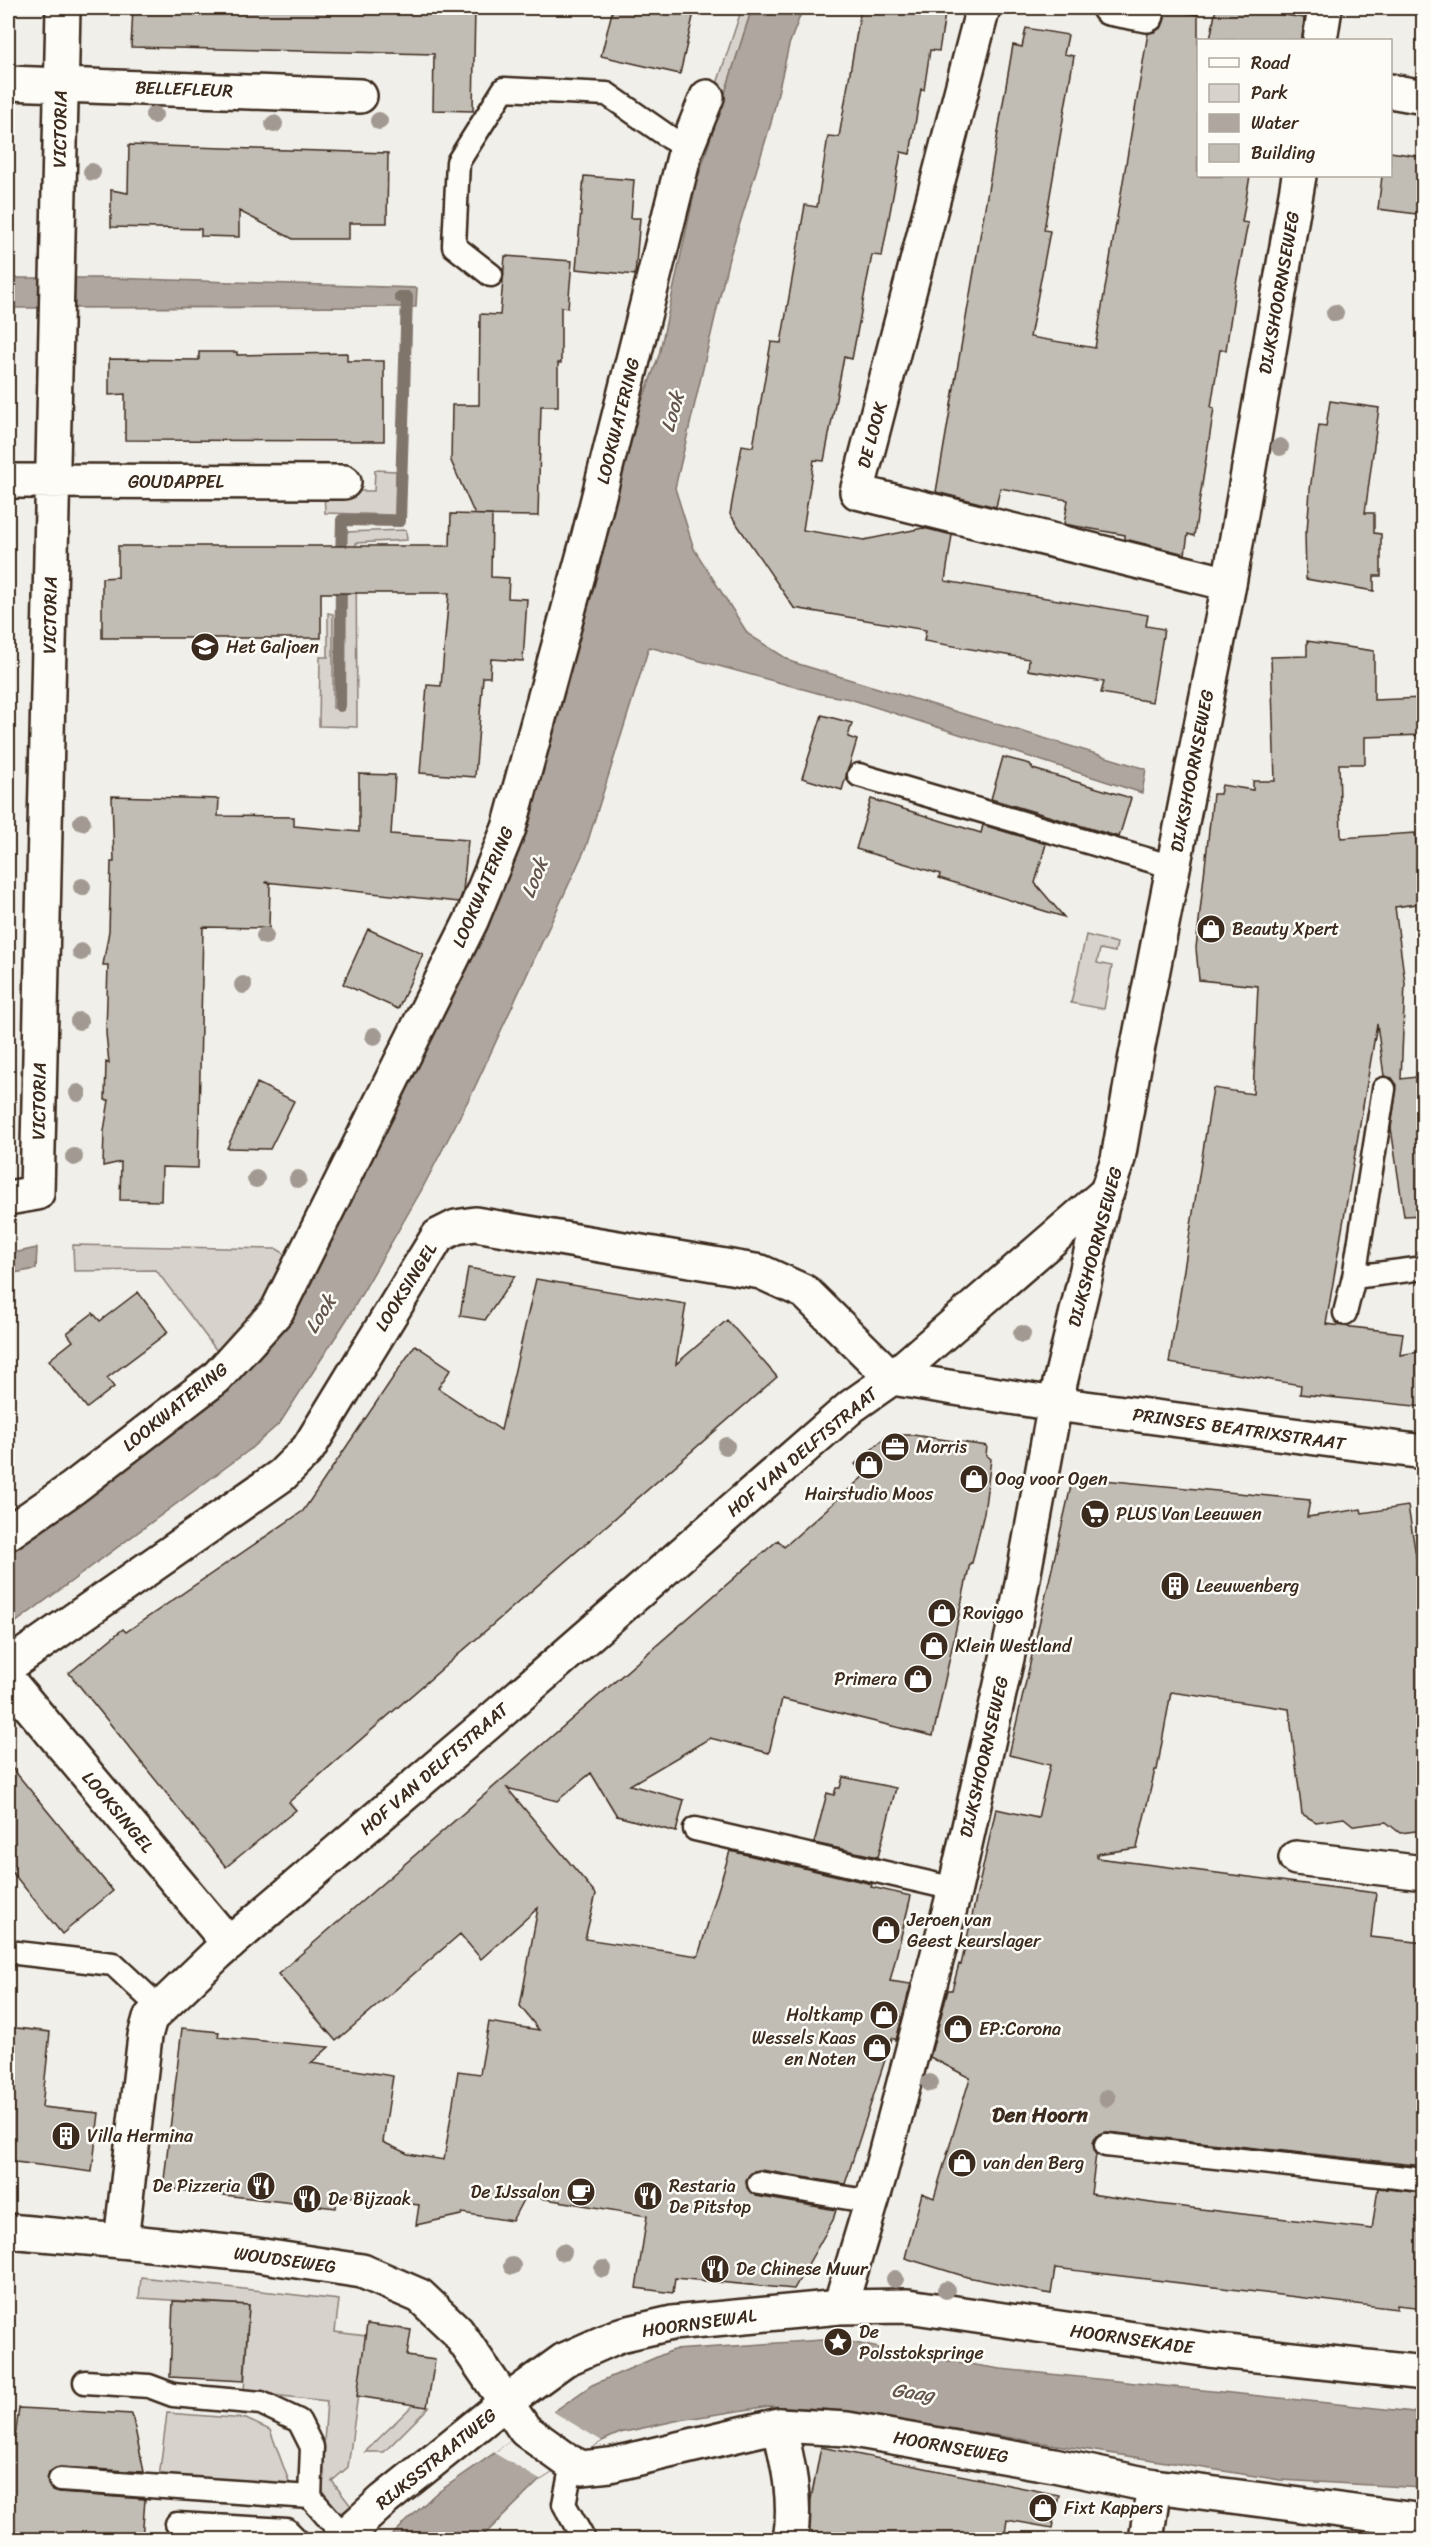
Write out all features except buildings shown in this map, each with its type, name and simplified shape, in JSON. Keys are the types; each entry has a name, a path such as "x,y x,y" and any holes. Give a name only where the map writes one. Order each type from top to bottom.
{"street":[{"name":"VICTORIA","path":"8,1198 37,1193 58,319 57,248 63,8"},
{"name":"DE LOOK","path":"983,8 857,492 1229,584"},
{"path":"1109,8 1147,15"},
{"path":"1320,39 1325,8"},
{"name":"BELLEFLEUR","path":"8,83 360,96"},
{"path":"1392,91 1424,97"},
{"name":"LOOKWATERING","path":"8,1533 73,1488 216,1378 277,1311 471,921 509,828 589,535 686,149 707,97"},
{"name":"DIJKSHOORNSEWEG","path":"840,2307 872,2202 955,1889 1014,1627 1055,1404 1107,1192 1118,1159 1229,584 1299,177"},
{"name":"GOUDAPPEL","path":"8,481 344,482"},
{"name":"HOF VAN DELFTSTRAAT","path":"121,2241 145,2036 150,2019 160,2008 229,1944 487,1724 852,1406 892,1378 1107,1192"},
{"name":"LOOKSINGEL","path":"8,1666 282,1475 308,1449 438,1236 456,1227 475,1224 761,1272 805,1292 892,1378"},
{"name":"HOF VAN DELFTSTRAAT","path":"892,1378 1055,1404"},
{"name":"PRINSES BEATRIXSTRAAT","path":"1055,1404 1424,1452"},
{"name":"LOOKSINGEL","path":"8,1680 229,1944"},
{"path":"1296,1858 1424,1873"},
{"name":"WOUDSEWEG","path":"8,2231 257,2255 362,2271 420,2296 457,2331 506,2402"},
{"name":"HOORNSEKADE","path":"840,2307 908,2306 1209,2350 1424,2373"},
{"name":"HOORNSEWAL","path":"506,2402 564,2360 620,2335 672,2323 840,2307"},
{"path":"506,2402 525,2430 570,2462"},
{"name":"RIJKSSTRAATWEG","path":"342,2538 506,2402"},
{"path":"778,2425 788,2462 792,2526 790,2540"},
{"name":"HOORNSEWEG","path":"570,2462 582,2468 610,2465 778,2425 848,2429 1054,2464 1154,2486 1424,2521"},
{"path":"1146,2540 1154,2486"}],"lane":[{"path":"491,275 454,246 458,162 504,89 607,94 686,149"},
{"path":"859,775 1173,867"},
{"path":"1345,1313 1354,1276 1384,1089"},
{"path":"1354,1276 1424,1268"},
{"path":"695,1828 955,1889"},
{"path":"8,1952 113,1964 160,2008"},
{"path":"1106,2145 1424,2180"},
{"path":"759,2183 872,2202"},
{"path":"86,2382 149,2386 173,2395 261,2403 299,2421 312,2447 310,2496 342,2538"},
{"path":"570,2462 564,2504 584,2540"},
{"path":"60,2480 310,2496"},
{"path":"177,2524 287,2530 288,2537"}],"green space":[{"path":"742,8 752,8 724,97 714,93"},
{"path":"375,470 396,471 395,515 325,513 324,491 374,491"},
{"path":"406,530 407,540 356,543 357,727 319,726 320,657 328,657 328,613 333,614 333,708 344,708 344,532"},
{"path":"1086,935 1117,943 1115,952 1100,949 1097,963 1112,966 1104,1009 1071,1003"},
{"path":"73,1245 277,1249 287,1255 265,1308 220,1355 156,1270 74,1271"},
{"path":"141,2277 339,2300 335,2332 366,2336 348,2467 332,2481 351,2506 340,2514 323,2492 321,2483 327,2401 244,2392 249,2305 139,2298"},
{"path":"413,2405 429,2407 384,2452 365,2452"},
{"path":"167,2413 246,2419 270,2430 291,2487 159,2478"}],"water":[{"name":"Look","path":"752,8 803,8 789,45 771,123 728,262 675,488 694,549 748,634 792,662 1146,769 1142,793 850,699 821,694 649,647 586,847 474,1089 421,1191 349,1316 280,1423 248,1451 8,1628 8,1544 267,1344 490,917 529,825 635,421 659,355 697,181"},
{"path":"8,278 109,278 417,288 416,307 8,308"},
{"path":"37,1248 36,1269 8,1274 8,1254"},
{"name":"Gaag","path":"836,2339 917,2356 1001,2369 1423,2413 1423,2488 1280,2480 833,2410 770,2406 680,2420 620,2433 602,2441 540,2480 480,2539 387,2540 434,2495 592,2385 673,2350"}],"pier":[{"path":"552,2411 602,2441 540,2480 494,2453"}],"waterway":[{"path":"341,561 342,520 400,521 407,297 400,297"},
{"path":"340,706 341,578"}],"place":[{"name":"Het Galjoen","path":"205,647"},
{"name":"Beauty Xpert","path":"1211,929"},
{"name":"Morris","path":"895,1447"},
{"name":"Hairstudio Moos","path":"869,1465"},
{"name":"Oog voor Ogen","path":"974,1479"},
{"name":"PLUS Van Leeuwen","path":"1095,1514"},
{"name":"Leeuwenberg","path":"1175,1586"},
{"name":"Roviggo","path":"942,1613"},
{"name":"Klein Westland","path":"934,1646"},
{"name":"Primera","path":"918,1679"},
{"name":"Jeroen van Geest keurslager","path":"886,1930"},
{"name":"Holtkamp","path":"884,2015"},
{"name":"EP:Corona","path":"958,2029"},
{"name":"Wessels Kaas en Noten","path":"877,2048"},
{"name":"Villa Hermina","path":"66,2136"},
{"name":"van den Berg","path":"962,2163"},
{"name":"De Pizzeria","path":"261,2186"},
{"name":"De IJssalon","path":"581,2192"},
{"name":"Restaria De Pitstop","path":"648,2196"},
{"name":"De Bijzaak","path":"307,2199"},
{"name":"De Chinese Muur","path":"715,2269"},
{"name":"De Polsstokspringe","path":"838,2342"},
{"name":"Fixt Kappers","path":"1043,2508"}],"district":[{"name":"Den Hoorn","path":"1040,2115"}]}
